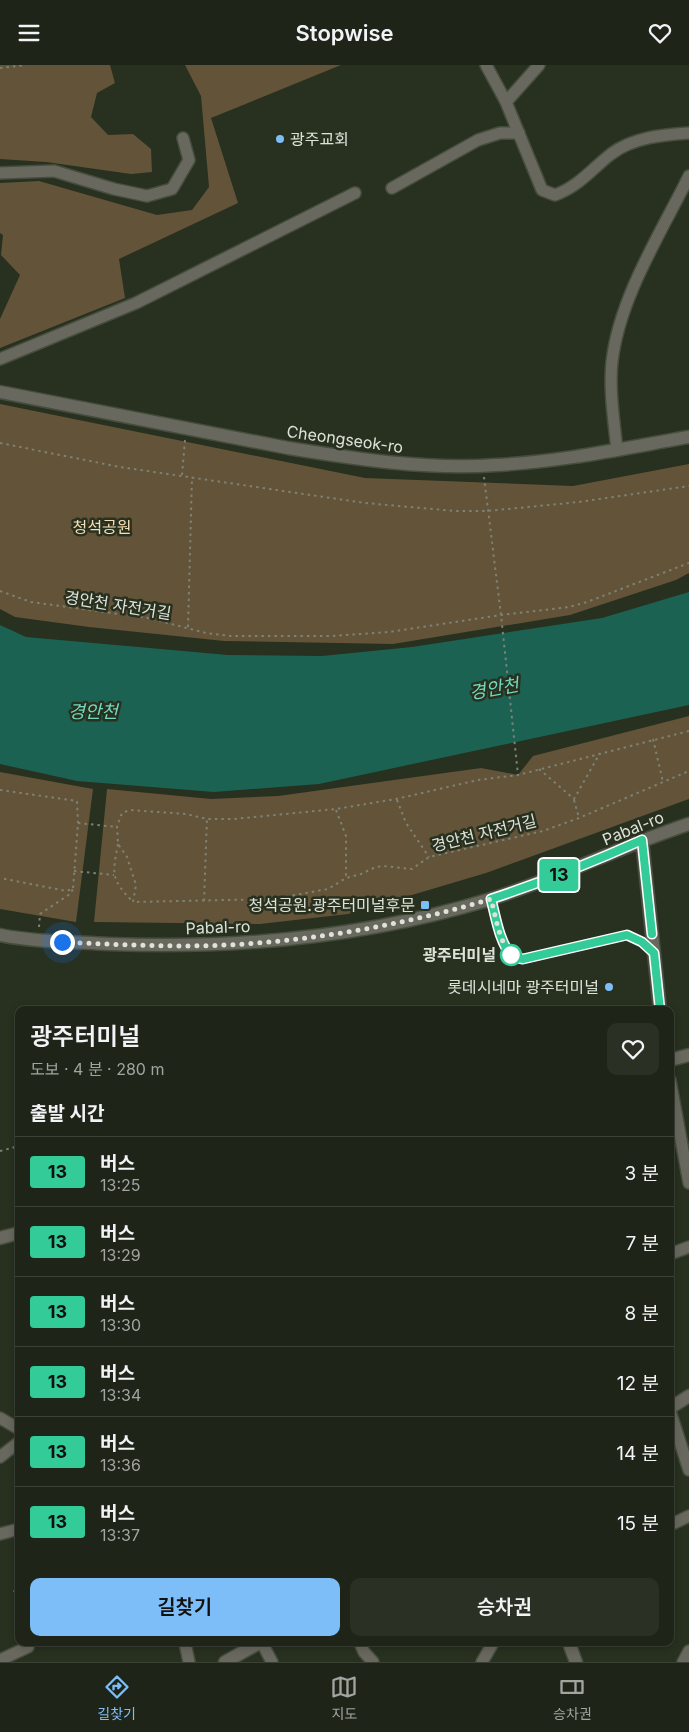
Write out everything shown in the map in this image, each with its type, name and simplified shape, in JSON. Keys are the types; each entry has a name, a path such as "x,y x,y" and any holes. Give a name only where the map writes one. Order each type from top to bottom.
{"street":[{"path":"486,65 506,102 542,189 555,195 568,191 613,153 639,140 653,136 689,133"},
{"path":"506,102 539,65"},
{"path":"392,188 478,140 500,133 519,133"},
{"path":"0,173 54,171 114,189 146,196 172,189 189,160 183,138"},
{"path":"617,450 612,364 620,322 634,285 689,175"},
{"path":"1,358 136,303 355,193"},
{"name":"Cheongseok-ro","path":"0,392 186,429 336,456 408,464 483,466 548,461 689,437"},
{"name":"Pabal-ro","path":"1,938 141,945 244,944 333,934 413,920 491,899 599,859 642,840 689,824"},
{"path":"642,840 660,1006"},
{"path":"674,1059 689,1055"},
{"path":"674,1093 684,1124 689,1183"},
{"path":"0,1238 15,1234"},
{"path":"674,1253 689,1247"},
{"path":"674,1407 689,1396"},
{"path":"0,1418 15,1427"},
{"path":"674,1423 689,1470"},
{"path":"0,1457 15,1445"},
{"path":"674,1523 689,1516"},
{"path":"0,1534 15,1530"},
{"path":"186,1646 189,1662"},
{"path":"225,1662 254,1646"},
{"path":"262,1646 272,1662"},
{"path":"361,1646 373,1662"},
{"path":"482,1662 491,1646"},
{"path":"570,1646 573,1660"},
{"path":"0,1660 28,1647"},
{"path":"683,1662 689,1651"}],"lane":[{"path":"491,899 502,941 512,957 523,959 627,935 642,942 654,953"}],"path":[{"path":"0,68 26,65"},
{"path":"182,475 186,429"},
{"path":"0,443 120,467 365,503 455,511 487,511 579,503 689,486"},
{"path":"483,466 518,775"},
{"path":"188,628 192,477"},
{"name":"경안천 자전거길","path":"0,591 31,602 148,618 206,633 231,636 332,636 388,632 569,607 587,602 689,563"},
{"path":"133,902 119,887 114,875 118,844 116,826 122,813 130,810 186,814 207,819 234,819 336,809 518,775 689,731"},
{"path":"654,739 663,782"},
{"path":"574,799 600,753"},
{"path":"539,769 574,799 579,817"},
{"name":"경안천 자전거길","path":"133,902 273,899 328,889 346,878 361,875 376,867 412,869 429,857 543,831 689,771"},
{"path":"0,790 77,801 78,823 73,889 70,894 40,914 38,939"},
{"path":"396,799 406,823 429,857"},
{"path":"336,809 346,835 346,878"},
{"path":"204,901 207,819"},
{"path":"78,823 116,826"},
{"path":"118,844 127,857 136,885 133,902"},
{"path":"74,871 114,875"},
{"path":"0,878 66,891 73,889"},
{"path":"0,1151 15,1147"}],"green space":[{"path":"0,65 110,65 115,83 97,93 91,117 108,135 133,134 151,149 152,172 131,174 46,162 0,159"},
{"path":"185,65 341,65 211,118 238,203 119,259 125,298 0,348 0,319 20,275 1,255 3,235 0,233 0,183 39,181 157,215 192,210 209,187 201,96"},
{"name":"청석공원","path":"0,404 365,478 573,486 689,464 689,573 676,580 570,615 393,644 224,641 15,617 0,609"},
{"path":"689,716 689,799 486,873 348,914 260,924 94,922 107,789 211,799 278,796 481,768 518,775 533,756"},
{"path":"0,772 93,789 76,922 0,909"}],"water":[{"name":"경안천","path":"689,592 689,705 319,784 214,792 77,781 0,764 0,625 26,637 228,655 322,656 412,647 602,618"}],"bus line":[{"name":"13","path":"652,934 642,840 599,859 491,899 502,941 512,957 523,959 627,935 642,942 654,953 660,1006"}],"place":[{"name":"광주교회","path":"280,139"},
{"name":"청석공원.광주터미널후문","path":"425,905"},
{"name":"광주터미널","path":"511,955"},
{"name":"롯데시네마 광주터미널","path":"609,987"}],"route":[{"path":"62,942 141,945 244,944 333,934 413,920 491,899 502,941 512,957 511,955"}]}
